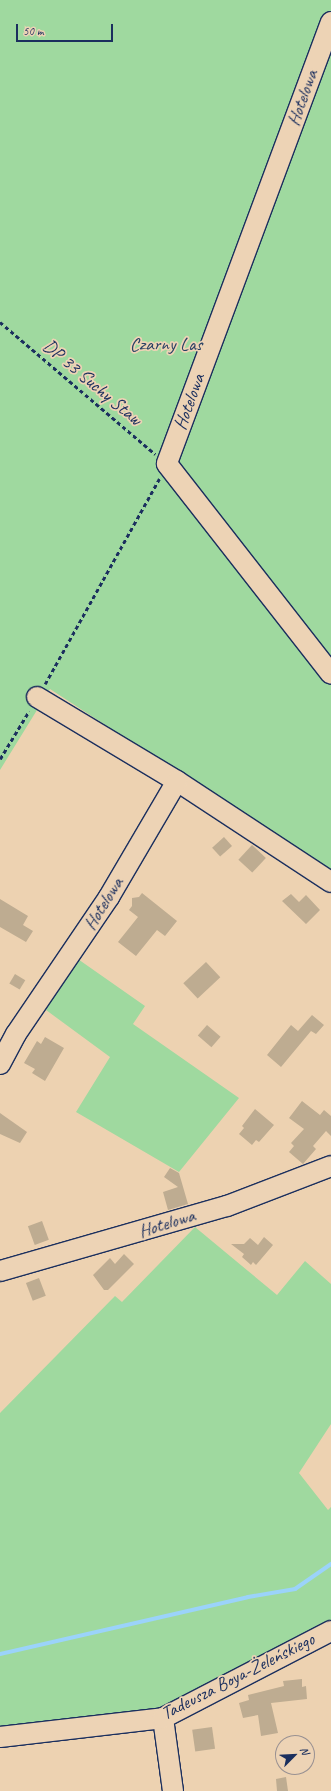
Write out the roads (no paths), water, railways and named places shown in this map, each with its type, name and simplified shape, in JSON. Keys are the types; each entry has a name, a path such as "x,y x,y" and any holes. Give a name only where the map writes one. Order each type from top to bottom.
{"street":[{"name":"Hotelowa","path":"331,22 167,464 331,674"},
{"path":"38,697 176,781 331,882"},
{"name":"Hotelowa","path":"0,1064 16,1034 109,897 176,781"},
{"name":"Hotelowa","path":"0,1271 227,1206 331,1166"},
{"name":"Tadeusza Boya-Żeleńskiego","path":"0,1737 163,1718 331,1630"},
{"path":"163,1718 173,1791"}],"waterway":[{"path":"0,1654 248,1597 295,1589 331,1564"}],"park label":[{"name":"Czarny Las","path":"166,345"}]}
